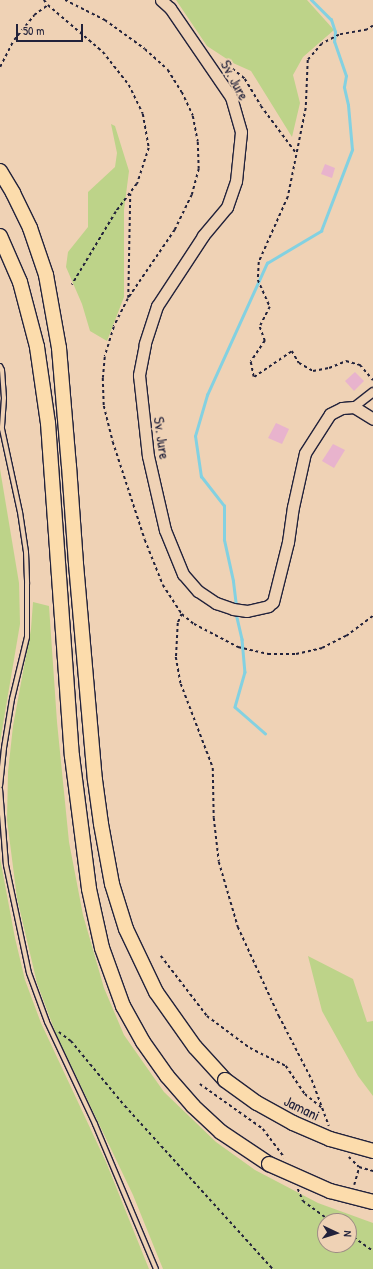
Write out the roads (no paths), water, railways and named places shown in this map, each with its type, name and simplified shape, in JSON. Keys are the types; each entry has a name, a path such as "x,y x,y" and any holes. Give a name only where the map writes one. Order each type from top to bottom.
{"highway":[{"name":"Jamani","path":"0,171 22,210 43,268 59,348 95,780 112,884 126,929 156,992 186,1035 225,1080 257,1104 293,1123 330,1139 373,1151"},
{"path":"0,236 22,290 37,347 48,423 72,756 89,889 102,948 115,987 147,1048 167,1076 193,1106 221,1132 269,1164 330,1191 373,1202"}],"street":[{"name":"Sv. Jure","path":"161,0 170,8 207,60 230,97 242,132 236,181 227,207 203,236 157,306 144,344 139,375 148,456 165,530 183,574 198,591 216,603 238,609 259,609 268,606 273,602 288,542 292,506 304,453 330,414 342,408 354,407"},
{"path":"373,392 354,407 373,419"}],"lane":[{"path":"0,366 2,370 4,398 2,429 20,512 26,552 27,584 27,637 12,699 4,748 0,787 6,865 29,973 47,1022 95,1124 156,1269"}],"waterway":[{"path":"236,606 233,581 224,540 224,506 201,477 195,436 207,395 267,263 321,231 352,150 348,105 344,87 346,76 334,42 335,32 331,20 311,0"},
{"path":"236,613 242,639 245,672 235,707 265,733"}]}
